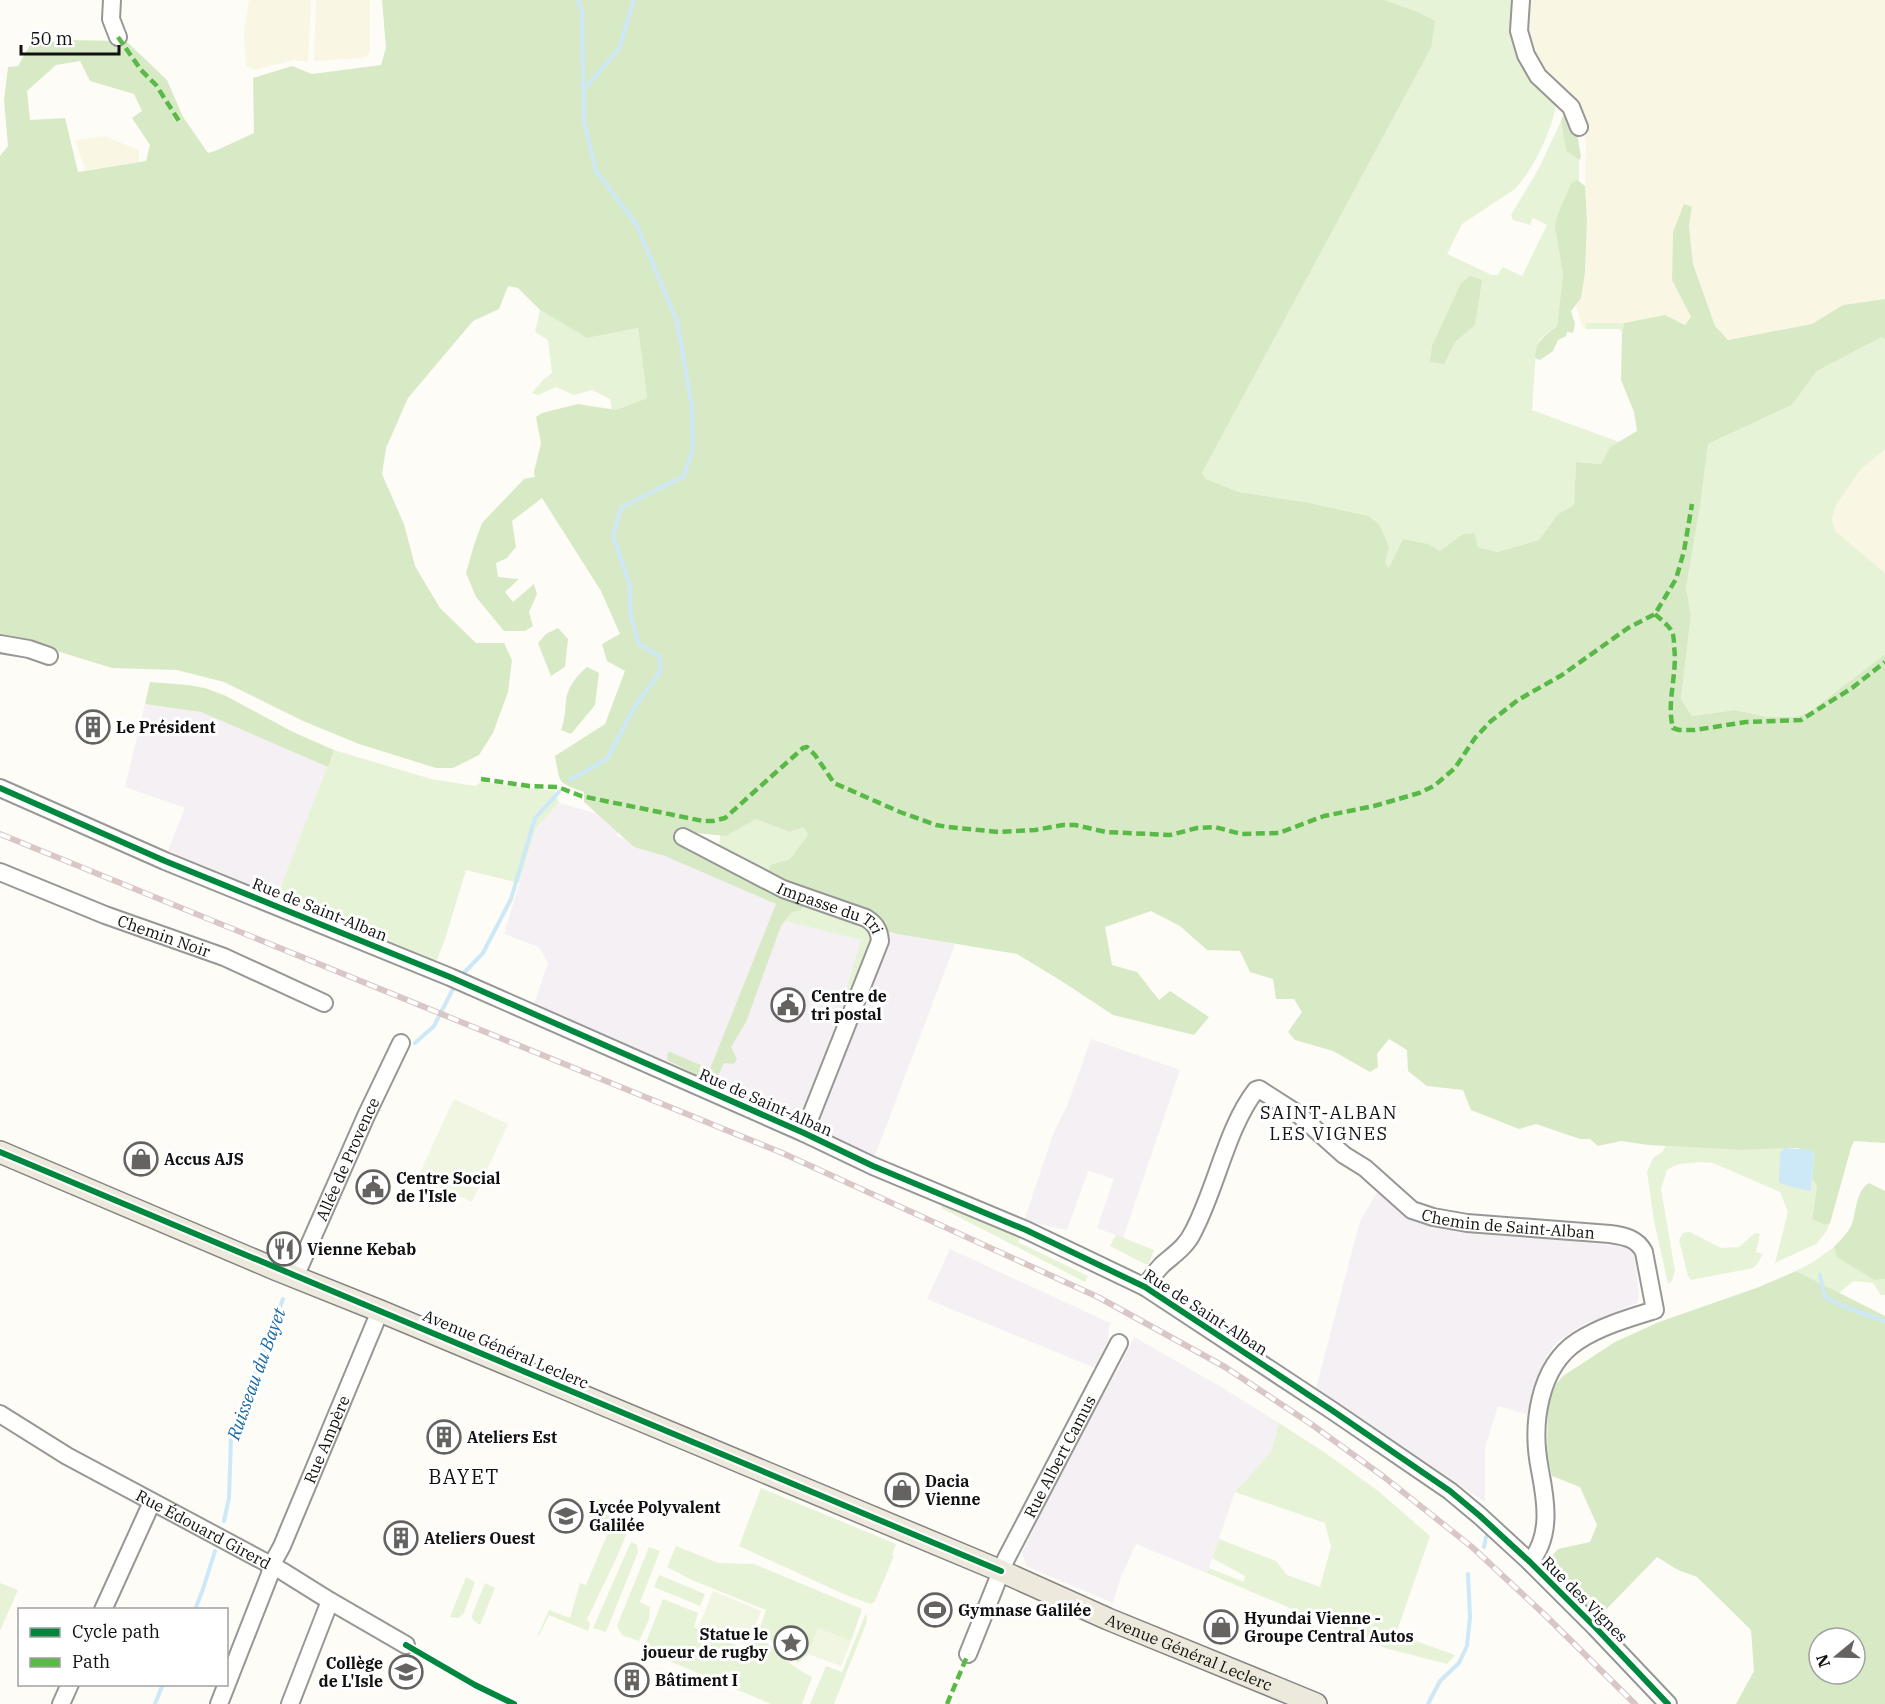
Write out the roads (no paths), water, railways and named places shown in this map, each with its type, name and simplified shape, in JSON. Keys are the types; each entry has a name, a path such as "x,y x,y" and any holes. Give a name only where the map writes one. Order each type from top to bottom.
{"main road":[{"name":"Avenue Général Leclerc","path":"0,1152 1309,1702"}],"street":[{"path":"112,0 111,19 118,37"},
{"path":"1521,0 1519,31 1526,55 1538,76 1571,106 1579,127"},
{"path":"0,644 29,649 49,656"},
{"name":"Rue de Saint-Alban","path":"0,788 165,861 450,977 804,1133 883,1171 1026,1230 1145,1287 1450,1491 1480,1516"},
{"name":"Impasse du Tri","path":"683,837 783,889 866,918 879,932 880,941 804,1133"},
{"name":"Chemin Noir","path":"0,872 105,915 224,957 324,1003"},
{"name":"Allée de Provence","path":"295,1277 401,1043"},
{"name":"Chemin de Saint-Alban","path":"1145,1287 1160,1267 1179,1250 1192,1234 1209,1198 1245,1106 1259,1089 1298,1114 1344,1155 1365,1168 1412,1210 1433,1217 1467,1223 1610,1234 1631,1238 1640,1244 1644,1252 1655,1310 1600,1329 1579,1341 1567,1350 1550,1373 1538,1411 1537,1450 1544,1487 1545,1527 1542,1542 1530,1562"},
{"name":"Rue Ampère","path":"228,1681 270,1575 271,1566 282,1546 380,1311"},
{"name":"Rue Albert Camus","path":"968,1654 1001,1571 1119,1343"},
{"name":"Rue Édouard Girerd","path":"0,1414 67,1456 282,1571 406,1645"},
{"path":"104,1608 152,1502"},
{"name":"Rue des Vignes","path":"1480,1516 1530,1562 1668,1704"},
{"path":"290,1704 330,1601"},
{"path":"61,1704 69,1686"},
{"name":"Rue Ampère","path":"219,1704 226,1686"}],"water":[{"path":"1784,1148 1812,1150 1814,1154 1811,1190 1779,1182 1780,1153"}],"waterway":[{"name":"Ruisseau du Bayet","path":"570,780 607,759 635,706 661,671 659,656 639,644 631,617 629,583 613,536 621,508 684,476 693,447 692,407 677,321 636,224 596,171 584,120 582,12 578,0"},
{"path":"584,89 619,49 634,0"},
{"name":"Ruisseau du Bayet","path":"461,976 483,953 511,899 535,818 559,792"},
{"name":"Ruisseau du Bayet","path":"415,1043 434,1026 455,985"},
{"path":"1820,1275 1825,1297 1842,1306 1885,1321"},
{"name":"Ruisseau du Bayet","path":"224,1521 229,1498 231,1437 283,1299"},
{"path":"1484,1547 1486,1537"},
{"name":"Ruisseau du Bayet","path":"196,1608 215,1551"},
{"path":"1428,1704 1440,1681 1459,1663 1467,1646 1470,1617 1468,1574"},
{"name":"Ruisseau du Bayet","path":"155,1704 162,1686"}],"railway":[{"path":"0,834 780,1152 1098,1297 1225,1367 1311,1424 1384,1477 1472,1547 1635,1704"}],"place":[{"name":"Le Président","path":"93,727"},
{"name":"Centre de tri postal","path":"788,1005"},
{"name":"Accus AJS","path":"141,1159"},
{"name":"Centre Social de l'Isle","path":"373,1187"},
{"name":"Vienne Kebab","path":"284,1249"},
{"name":"Ateliers Est","path":"444,1437"},
{"name":"Dacia Vienne","path":"902,1490"},
{"name":"Lycée Polyvalent Galilée","path":"566,1516"},
{"name":"Ateliers Ouest","path":"401,1538"},
{"name":"Gymnase Galilée","path":"935,1610"},
{"name":"Hyundai Vienne - Groupe Central Autos","path":"1221,1627"},
{"name":"Statue le joueur de rugby","path":"791,1643"},
{"name":"Collège de L'Isle","path":"406,1672"},
{"name":"Bâtiment I","path":"632,1680"}],"district":[{"name":"SAINT-ALBAN LES VIGNES","path":"1329,1122"},
{"name":"BAYET","path":"464,1476"}]}
